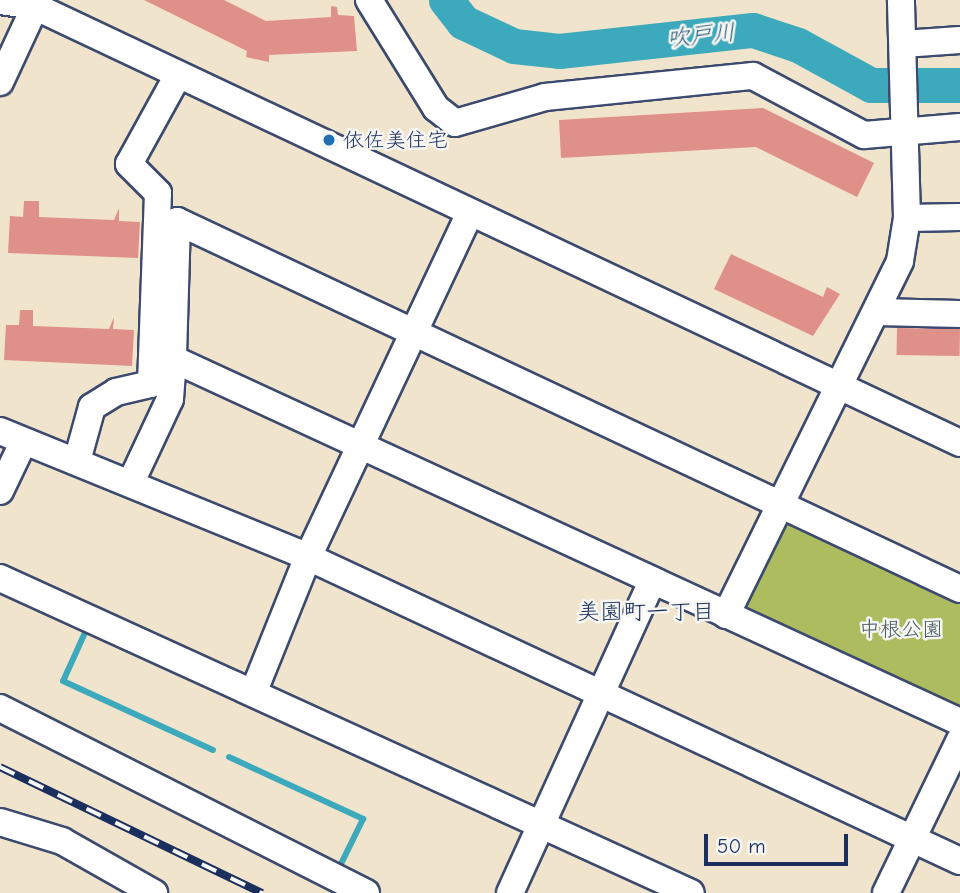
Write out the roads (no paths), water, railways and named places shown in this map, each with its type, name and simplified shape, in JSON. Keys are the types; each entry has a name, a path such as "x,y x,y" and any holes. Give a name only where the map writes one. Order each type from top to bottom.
{"street":[{"path":"369,0 436,108 455,123 545,97 753,76 864,135 960,127"},
{"path":"0,1 36,3 177,77 470,212 833,389 960,443"},
{"path":"0,82 36,3"},
{"path":"726,615 833,389 877,312 900,261 907,218 902,9"},
{"path":"903,44 960,40"},
{"path":"77,461 92,407 116,392 151,384 158,193 129,164 177,77"},
{"path":"254,691 308,557 366,444 470,212"},
{"path":"907,218 960,217"},
{"path":"132,480 170,399 177,221 414,337 960,589"},
{"path":"877,312 960,314"},
{"path":"173,359 366,444 652,581 960,722"},
{"path":"0,491 11,437 132,480 308,557 604,698 960,861"},
{"path":"0,578 543,822 691,893"},
{"path":"510,893 604,698 652,581"},
{"path":"0,709 366,893"},
{"path":"886,893 960,740"},
{"path":"0,822 62,841 154,893"}],"waterway":[{"name":"吹戸川","path":"446,0 463,22 514,46 559,51 753,30 798,45 871,85 960,85"},
{"path":"88,626 63,681 213,750"},
{"path":"229,757 363,819 339,868"}],"railway":[{"path":"0,767 262,893"}],"place":[{"name":"依佐美住宅","path":"329,140"}],"district":[{"name":"美園町一丁目","path":"646,612"}],"park label":[{"name":"中根公園","path":"901,629"}]}
